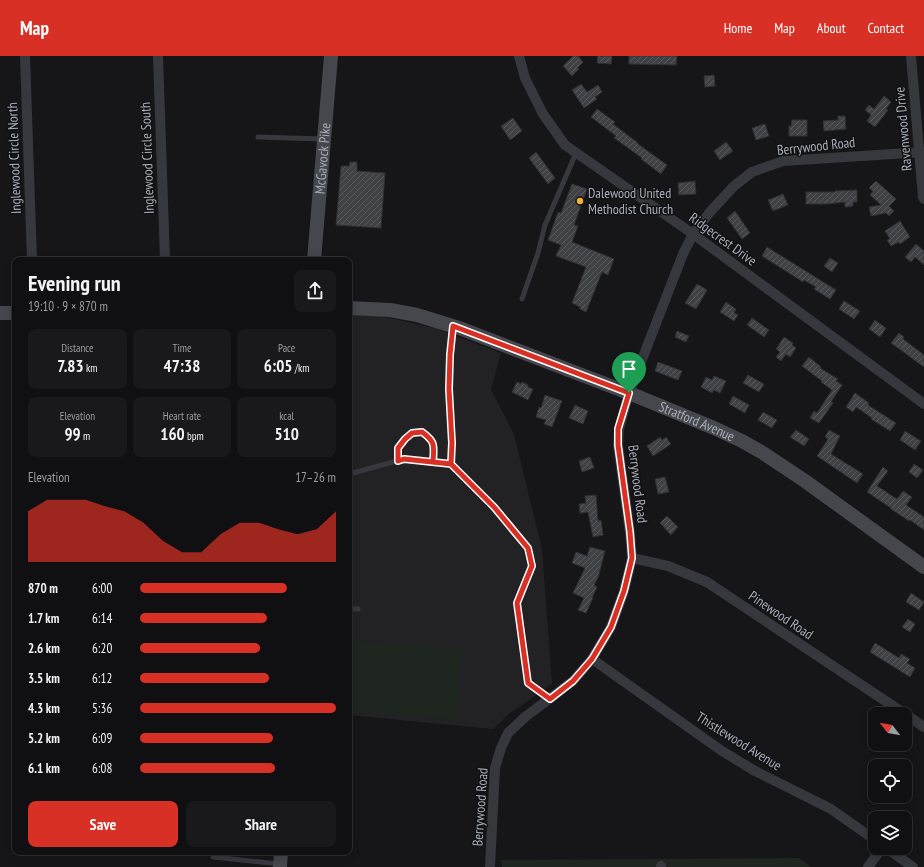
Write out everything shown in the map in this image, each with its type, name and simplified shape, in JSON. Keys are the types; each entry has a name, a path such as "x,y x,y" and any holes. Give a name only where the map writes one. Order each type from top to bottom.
{"street":[{"name":"Inglewood Circle North","path":"25,56 32,257"},
{"name":"Inglewood Circle South","path":"158,56 165,257"},
{"name":"McGavock Pike","path":"314,257 331,56"},
{"name":"Ridgecrest Drive","path":"519,56 525,78 543,114 565,145 693,234 924,404"},
{"name":"Ravenwood Drive","path":"911,56 921,152 924,199"},
{"name":"Berrywood Road","path":"490,867 495,768 501,748 508,733 525,717 573,681 592,659 611,627 624,591 632,558 630,532 618,445 618,429 629,393 683,254 693,234 719,201 734,186 752,172 783,161 921,152"},
{"name":"Stratford Avenue","path":"352,308 390,310 417,315 453,326 629,393 714,428 763,453 805,481 924,567"},
{"path":"0,313 12,313"},
{"name":"Pinewood Road","path":"632,558 668,566 707,582 894,707"},
{"name":"Thistlewood Avenue","path":"592,659 722,751 755,771 831,809 868,835"},
{"name":"Pinewood Road","path":"912,719 924,727"},
{"path":"868,867 877,855"},
{"path":"896,855 913,867"}],"lane":[{"path":"258,138 324,139"},
{"path":"522,299 538,253 545,225 576,153"},
{"path":"451,464 452,443 449,382 453,326"},
{"path":"398,461 398,448 405,439 412,433 422,432 430,438 434,445 433,462"},
{"path":"352,473 404,459 451,464 494,507 528,548 532,566 517,603 528,683 550,699"},
{"path":"352,609 358,609"},
{"path":"213,855 213,857 280,861"}],"shaded area":[{"path":"352,314 371,314 435,328 501,353 491,390 514,434 542,549 552,684 509,714 493,729 352,715"},
{"path":"352,640 462,649 456,720 352,711"},
{"path":"799,858 811,867 502,867 501,860"}],"building":[{"path":"573,56 578,56 583,62 572,76 563,66"},
{"path":"598,56 612,56 611,64 597,63"},
{"path":"629,56 677,56 676,65 629,64"},
{"path":"714,75 715,86 705,87 704,76"},
{"path":"581,84 587,92 598,85 602,92 595,97 597,99 584,108 572,90"},
{"path":"884,96 891,102 886,109 888,110 875,127 867,121 871,115 865,110 869,105 874,109"},
{"path":"597,109 615,122 613,124 638,144 667,165 661,174 614,138 616,136 591,117"},
{"path":"838,116 845,116 846,129 824,131 823,121 838,120"},
{"path":"513,118 522,131 510,140 501,126"},
{"path":"792,120 807,120 807,136 789,136 789,126 791,126"},
{"path":"765,124 769,136 756,140 752,128"},
{"path":"726,142 733,151 720,160 714,151"},
{"path":"536,152 555,178 548,184 529,158"},
{"path":"350,162 357,162 357,171 385,173 381,228 336,225 341,166 349,166"},
{"path":"695,181 696,194 679,195 678,183"},
{"path":"876,181 896,199 889,206 894,211 889,216 886,213 871,216 869,207 881,205 870,195 873,191 869,188"},
{"path":"572,184 587,189 574,225 578,226 572,242 614,259 608,275 602,272 586,312 572,303 586,267 556,256 561,245 548,240 558,212 561,213"},
{"path":"857,190 857,202 853,202 853,206 845,207 845,202 806,204 806,192"},
{"path":"783,194 788,205 773,211 768,200"},
{"path":"735,211 750,233 742,239 727,218"},
{"path":"900,221 910,237 900,244 899,242 891,246 887,240 890,239 885,231"},
{"path":"916,244 924,251 924,265 915,257 911,262 905,257"},
{"path":"767,247 836,290 830,299 814,289 816,287 804,280 803,282 762,256"},
{"path":"830,258 838,263 832,272 824,266"},
{"path":"697,284 707,290 696,309 685,303"},
{"path":"844,301 860,311 854,319 839,309"},
{"path":"726,302 736,309 734,313 738,315 734,321 720,312"},
{"path":"752,318 769,330 764,337 747,325"},
{"path":"875,320 886,328 880,337 869,329"},
{"path":"677,331 689,336 686,342 675,337"},
{"path":"899,333 904,337 903,339 924,355 924,367 891,343"},
{"path":"784,337 793,343 792,345 796,348 790,357 786,354 781,361 776,357 780,352 776,349"},
{"path":"809,357 821,367 820,368 838,379 836,381 842,385 831,402 833,403 819,423 810,418 814,411 817,413 832,390 802,366"},
{"path":"658,362 682,371 678,380 655,371"},
{"path":"748,375 764,384 759,392 743,383"},
{"path":"714,376 726,381 720,393 714,390 712,393 701,387 706,377 712,380"},
{"path":"517,382 521,384 522,382 533,389 528,400 512,392"},
{"path":"855,393 869,403 868,405 896,423 890,431 856,407 853,412 846,407"},
{"path":"545,395 562,401 552,427 544,424 546,420 536,417 539,407 541,408"},
{"path":"733,396 749,405 745,413 729,404"},
{"path":"575,405 588,411 583,424 569,418"},
{"path":"763,412 777,420 772,428 758,420"},
{"path":"796,430 809,439 804,446 790,437"},
{"path":"829,430 840,436 831,454 863,474 857,483 817,456 828,439 825,437"},
{"path":"905,431 921,441 915,450 900,440"},
{"path":"660,437 662,440 666,437 671,444 653,456 647,446"},
{"path":"590,457 594,468 582,472 579,461"},
{"path":"914,464 923,470 917,478 909,472"},
{"path":"883,467 888,471 877,486 897,499 903,491 912,497 906,505 924,517 924,530 867,492"},
{"path":"665,477 669,492 658,494 655,479"},
{"path":"596,495 598,521 601,520 603,535 593,537 588,512 580,513 579,504 586,503 585,496"},
{"path":"667,516 678,527 671,535 660,523"},
{"path":"590,547 605,551 598,578 594,585 597,587 586,613 578,610 584,598 573,593 585,568 572,563 576,552 587,556"},
{"path":"911,593 924,602 919,610 906,602"},
{"path":"908,619 915,624 910,632 902,627"},
{"path":"875,643 899,658 901,654 910,659 907,663 915,668 910,677 870,652"}],"place":[{"name":"Dalewood United Methodist Church","path":"580,201"}],"route":[{"path":"629,393 453,326 449,389 452,443 451,464 433,462 434,445 430,438 422,432 412,433 398,448 398,461 404,459 451,464 494,507 528,548 532,566 517,603 528,683 550,699 573,681 592,659 611,627 624,591 632,558 630,532 618,445 618,429 629,393"}]}
